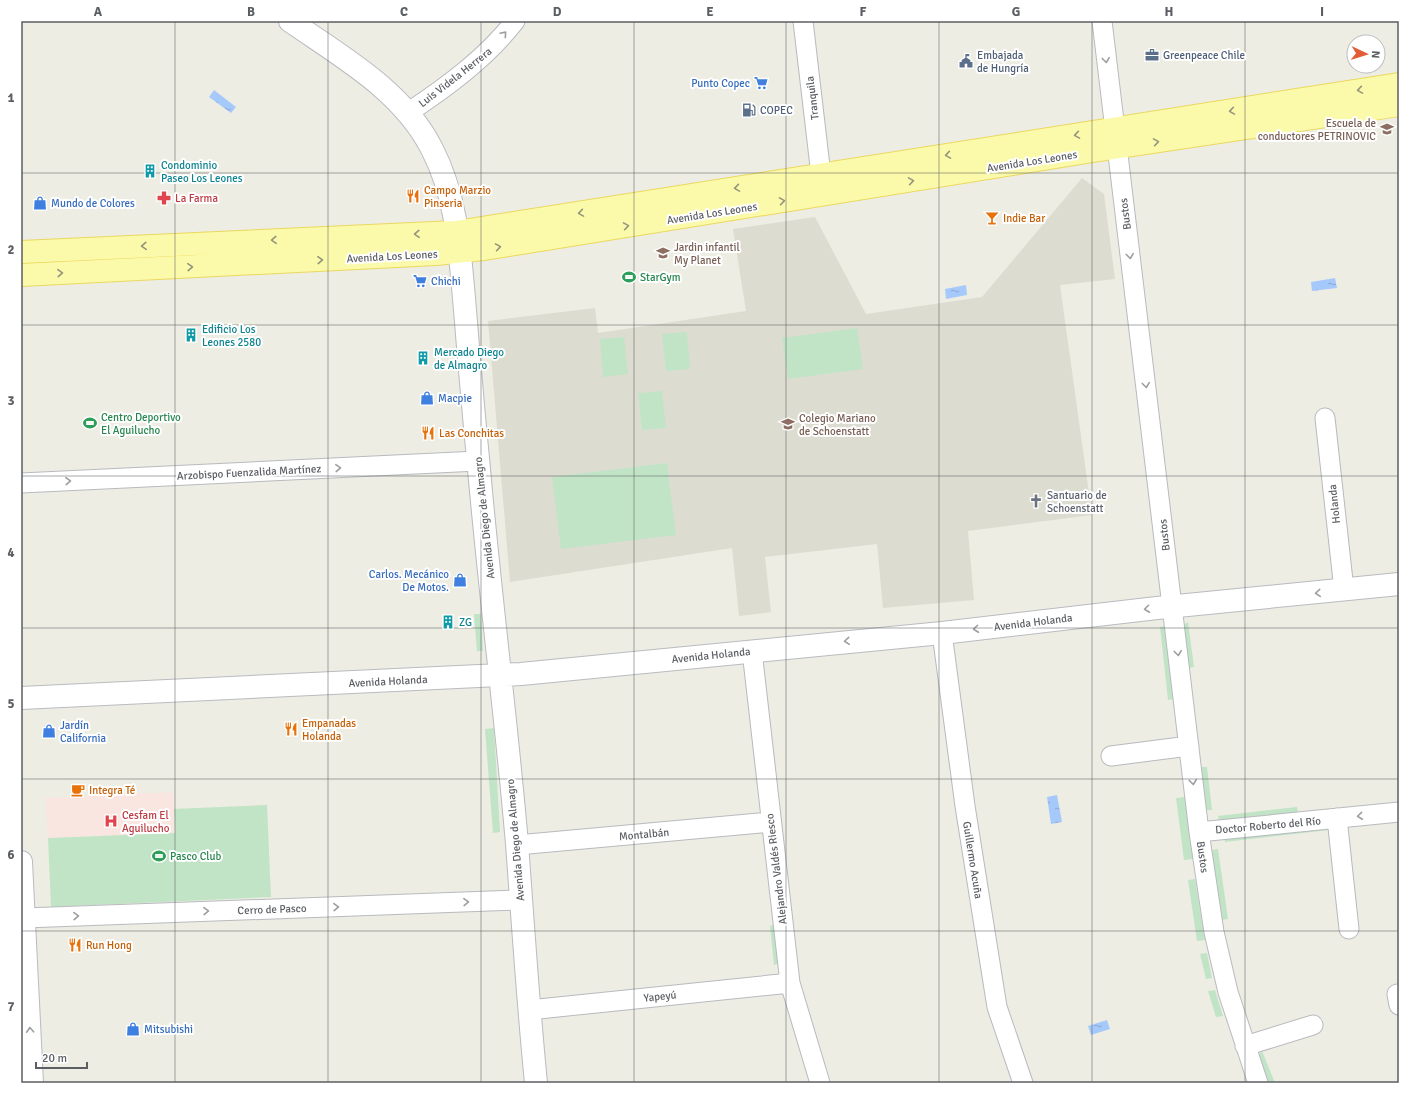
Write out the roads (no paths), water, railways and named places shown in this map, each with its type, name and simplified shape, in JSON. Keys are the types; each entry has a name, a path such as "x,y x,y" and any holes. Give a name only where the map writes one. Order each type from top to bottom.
{"main road":[{"name":"Avenida Los Leones","path":"21,275 458,242 1116,138 1399,84"},
{"name":"Avenida Los Leones","path":"21,252 458,242 821,175 1116,138 1399,105"}],"street":[{"name":"Avenida Diego de Almagro","path":"290,21 389,92 409,112 426,138 441,168 451,202 458,242 478,461 517,845 520,900 536,1083"},
{"name":"Luis Videla Herrera","path":"409,112 472,66 492,48 515,21"},
{"name":"Tranquila","path":"802,21 821,175"},
{"name":"Bustos","path":"1102,21 1199,832 1214,932 1228,992 1258,1083"},
{"name":"Holanda","path":"1325,418 1344,590"},
{"name":"Arzobispo Fuenzalida Martínez","path":"21,483 478,461"},
{"name":"Avenida Holanda","path":"21,698 500,676 942,633 1172,606 1399,584"},
{"name":"Guillermo Acuña","path":"942,633 965,806 988,956 998,1007 1016,1067 1024,1083"},
{"name":"Alejandro Valdés Riesco","path":"752,651 790,983 820,1083"},
{"path":"1111,756 1189,746"},
{"name":"Doctor Roberto del Río","path":"1199,832 1399,812"},
{"path":"1338,818 1350,929"},
{"name":"Montalbán","path":"517,845 771,822"},
{"path":"21,862 32,1083"},
{"name":"Cerro de Pasco","path":"24,918 520,900"},
{"name":"Yapeyú","path":"529,1010 790,983"},
{"path":"1245,1046 1313,1026"}],"water":[{"path":"214,90 236,107 231,113 209,97"},
{"path":"1335,278 1337,288 1312,291 1311,282"},
{"path":"966,285 967,295 946,299 945,289"},
{"path":"1057,795 1062,822 1051,824 1047,797"},
{"path":"1107,1020 1110,1029 1091,1035 1088,1026"}],"place":[{"name":"Greenpeace Chile","path":"1152,55"},
{"name":"Embajada de Hungría","path":"966,61"},
{"name":"Punto Copec","path":"761,83"},
{"name":"COPEC","path":"749,110"},
{"name":"Escuela de conductores PETRINOVIC","path":"1387,129"},
{"name":"Condominio Paseo Los Leones","path":"150,171"},
{"name":"Campo Marzio Pinseria","path":"413,196"},
{"name":"La Farma","path":"164,198"},
{"name":"Mundo de Colores","path":"40,203"},
{"name":"Indie Bar","path":"992,218"},
{"name":"Jardin infantil My Planet","path":"663,253"},
{"name":"StarGym","path":"629,277"},
{"name":"Chichi","path":"420,281"},
{"name":"Edificio Los Leones 2580","path":"191,335"},
{"name":"Mercado Diego de Almagro","path":"423,358"},
{"name":"Macpie","path":"427,398"},
{"name":"Centro Deportivo El Aguilucho","path":"90,423"},
{"name":"Colegio Mariano de Schoenstatt","path":"788,424"},
{"name":"Las Conchitas","path":"428,433"},
{"name":"Santuario de Schoenstatt","path":"1036,501"},
{"name":"Carlos. Mecánico De Motos.","path":"460,580"},
{"name":"ZG","path":"448,622"},
{"name":"Empanadas Holanda","path":"291,729"},
{"name":"Jardín California","path":"49,731"},
{"name":"Integra Té","path":"78,790"},
{"name":"Cesfam El Aguilucho","path":"111,821"},
{"name":"Pasco Club","path":"159,856"},
{"name":"Run Hong","path":"75,945"},
{"name":"Mitsubishi","path":"133,1029"}]}
